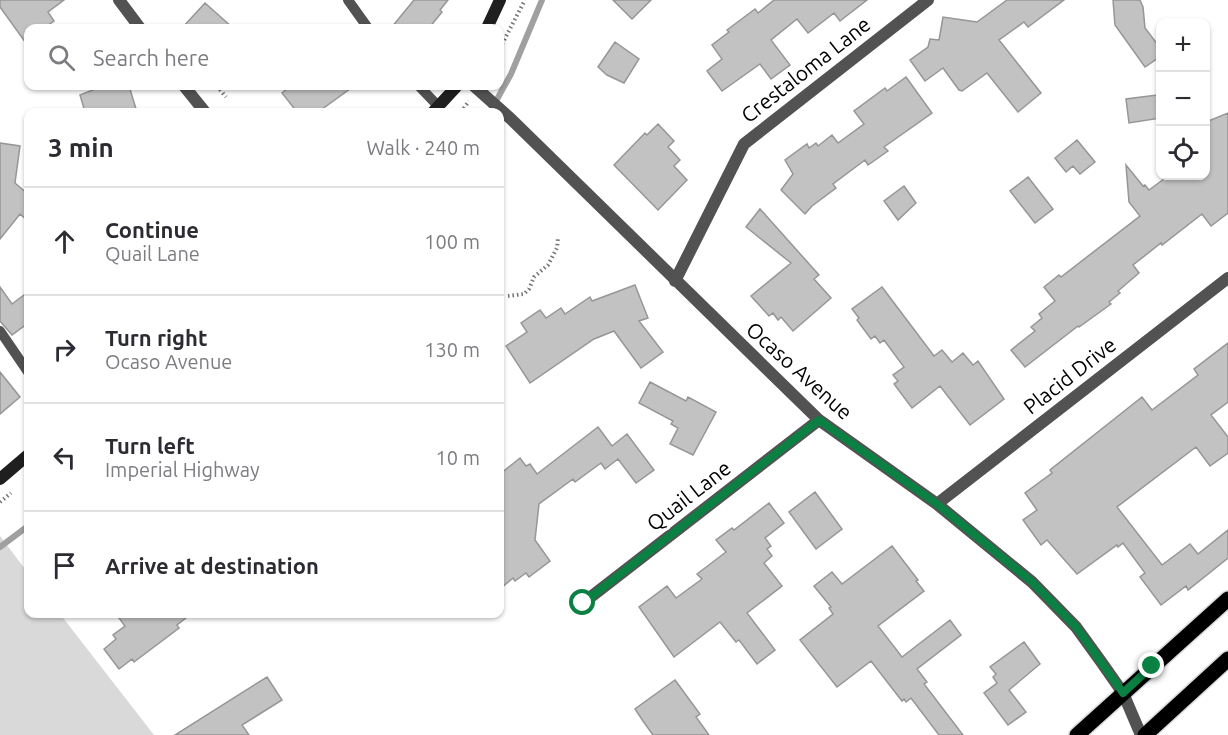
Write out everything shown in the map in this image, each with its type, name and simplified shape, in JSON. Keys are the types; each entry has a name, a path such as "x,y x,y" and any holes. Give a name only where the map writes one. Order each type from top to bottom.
{"main road":[{"path":"1077,735 1228,599"},
{"path":"1143,735 1228,659"}],"street":[{"path":"118,0 137,24"},
{"path":"489,24 500,0"},
{"name":"Crestaloma Lane","path":"675,281 744,144 928,0"},
{"path":"187,90 202,108"},
{"path":"436,108 453,90"},
{"name":"Ocaso Avenue","path":"479,90 499,108"},
{"name":"Ocaso Avenue","path":"504,113 819,420 937,504 1032,582 1076,627 1123,693 1143,735"},
{"name":"Placid Drive","path":"937,504 1228,278"},
{"name":"Quail Lane","path":"583,603 819,420"},
{"path":"0,479 24,458"}],"lane":[{"path":"348,0 365,24"},
{"path":"422,90 434,108"},
{"path":"0,331 24,366"}],"path":[{"path":"504,40 525,0"},
{"path":"220,90 226,97"},
{"path":"508,296 524,294 529,289 534,277 548,265 558,238"}],"shaded area":[{"path":"0,536 24,568 24,618 63,618 154,735 0,735"}],"building":[{"path":"0,0 64,0 48,12 54,21 50,24 24,24 24,40 0,7"},
{"path":"414,0 448,0 432,24 394,24"},
{"path":"613,0 651,0 632,19"},
{"path":"774,0 867,0 840,21 834,13 808,33 797,19 771,40 790,65 771,79 760,64 722,91 707,71 722,59 712,45 729,32 727,30 755,9 758,13"},
{"path":"1007,0 1064,0 1028,27 1024,22 999,40 1041,93 1018,112 987,73 962,91 943,68 925,81 910,60 928,47 930,39 939,40 943,17 977,22"},
{"path":"1113,0 1140,0 1145,28 1156,42 1156,59 1145,67 1115,25"},
{"path":"205,3 229,24 186,24"},
{"path":"615,42 639,59 624,83 607,75 598,67"},
{"path":"906,77 932,113 884,147 888,151 868,165 865,160 833,184 836,188 805,214 781,190 793,174 785,160 807,144 809,148 816,143 818,146 832,135 838,143 864,124 854,111 885,88 887,91"},
{"path":"93,90 130,90 136,108 84,108 80,95"},
{"path":"286,90 348,90 324,108 294,108 282,93"},
{"path":"1156,95 1156,119 1129,123 1126,99"},
{"path":"1228,113 1228,213 1211,226 1202,214 1162,245 1161,243 1133,265 1139,273 1118,291 1120,293 1109,302 1111,304 1025,367 1011,350 1035,331 1031,327 1042,318 1039,314 1055,301 1044,287 1059,275 1061,277 1140,216 1129,202 1126,165 1149,190 1163,180 1210,180 1210,120"},
{"path":"658,124 674,141 668,147 680,160 674,166 687,180 658,210 614,165 645,133 647,135"},
{"path":"1077,140 1095,162 1080,174 1073,166 1066,172 1055,158"},
{"path":"0,143 20,146 15,183 24,191 24,218 20,214 0,239"},
{"path":"1028,177 1053,209 1035,223 1010,191"},
{"path":"904,186 916,203 898,220 884,201"},
{"path":"760,209 819,275 814,279 831,298 793,331 781,317 778,320 773,313 769,316 751,296 791,263 746,227"},
{"path":"635,285 648,318 639,321 663,352 641,368 614,331 594,339 530,383 506,346 527,332 521,323 540,310 546,318 561,308 565,314 590,297 592,301"},
{"path":"0,287 12,304 24,295 24,326 12,335 0,321"},
{"path":"882,287 934,356 942,350 952,362 963,353 973,365 978,361 1004,399 970,425 940,386 912,408 894,384 898,381 893,375 904,367 884,340 880,343 875,336 871,339 852,309"},
{"path":"1228,343 1228,402 1211,415 1228,437 1228,453 1210,466 1196,447 1117,507 1162,565 1190,544 1198,554 1228,530 1228,558 1188,590 1186,586 1161,605 1140,577 1145,573 1123,543 1077,574 1047,540 1041,545 1023,520 1037,510 1025,493 1052,473 1050,470 1142,397 1152,410 1198,375 1194,369"},
{"path":"0,372 20,397 0,414"},
{"path":"650,382 686,401 688,397 716,412 693,455 670,444 678,428 671,424 673,421 639,403"},
{"path":"598,427 612,446 627,434 654,470 636,483 618,459 605,469 601,463 575,482 573,479 539,504 535,540 550,561 529,577 526,573 515,581 513,578 504,586 504,471 520,458 526,466 530,464 537,474"},
{"path":"815,492 842,529 816,549 789,512"},
{"path":"769,503 784,523 765,538 771,546 767,549 772,556 764,563 782,586 747,613 775,650 757,664 739,640 736,642 720,622 674,657 639,607 667,586 676,598 702,579 697,574 726,552 716,540 732,528 734,530"},
{"path":"892,546 924,591 878,626 902,657 950,620 961,635 917,669 927,682 924,684 963,735 939,735 911,698 906,702 904,699 902,701 871,661 837,687 800,640 833,614 829,608 831,607 814,586 832,572 842,584"},
{"path":"119,618 186,618 177,625 179,628 134,662 132,659 119,669 104,649 116,639 113,635 125,626"},
{"path":"1024,642 1040,664 1009,690 1026,712 1008,725 984,693 997,683 993,677 996,674 990,667"},
{"path":"267,677 282,700 242,725 249,735 175,735"},
{"path":"675,680 700,714 696,717 709,735 653,735 635,709"}],"waterway":[{"path":"504,87 542,0"},
{"path":"492,108 502,90"},
{"path":"0,547 24,529"}],"route":[{"path":"583,603 819,420 937,504 1032,582 1076,627 1123,693 1152,666"}]}
